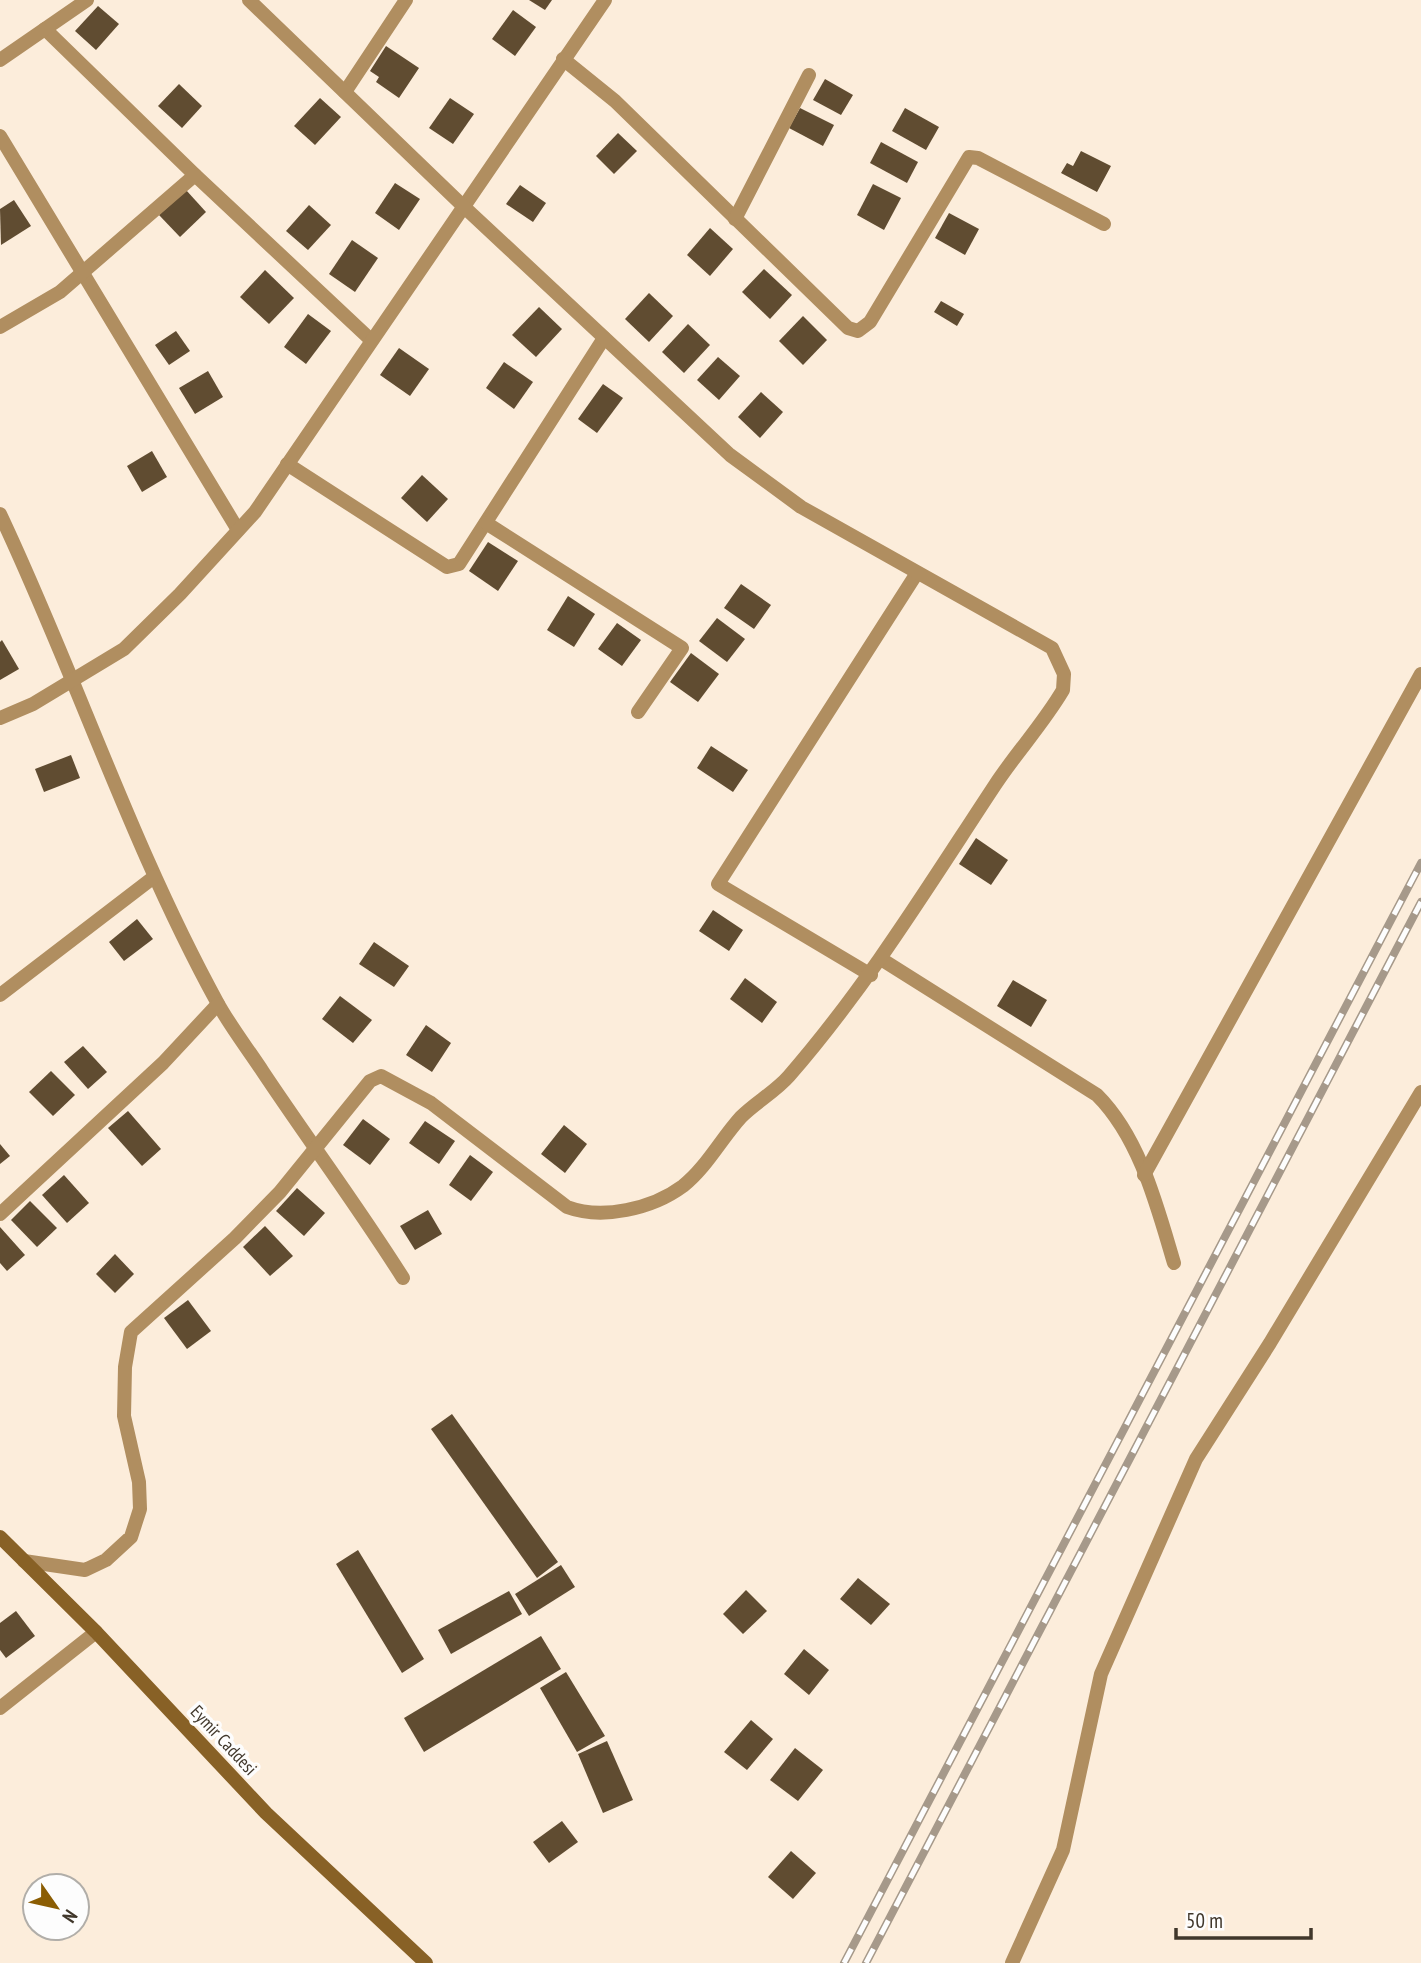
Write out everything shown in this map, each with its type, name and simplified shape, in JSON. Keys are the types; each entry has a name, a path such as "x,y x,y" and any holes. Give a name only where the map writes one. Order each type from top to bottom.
{"main road":[{"name":"Eymir Caddesi","path":"0,1537 96,1632 266,1813 426,1963"}],"street":[{"path":"0,60 87,0"},
{"path":"24,1561 85,1570 106,1560 131,1537 140,1508 139,1482 124,1416 131,1332 235,1238 280,1192 370,1081 382,1076 431,1103 567,1207 596,1214 656,1201 682,1187 699,1171 743,1115 788,1078 871,975 997,783 1063,690 1064,674 1052,648 801,507 730,455 462,205 249,0"},
{"path":"345,92 406,0"},
{"path":"0,718 33,704 124,649 238,530 287,464 605,0"},
{"path":"45,29 371,340"},
{"path":"563,59 615,102 848,328 859,331 877,311 969,157 978,158 1104,224"},
{"path":"736,219 809,75"},
{"path":"0,136 238,530"},
{"path":"0,327 60,292 195,175"},
{"path":"287,464 447,566 459,565 604,338"},
{"path":"0,514 42,603 154,877 218,1004 314,1150 364,1216 402,1278"},
{"path":"486,523 682,648 638,712"},
{"path":"871,975 718,884 917,573"},
{"path":"1144,1175 1421,674"},
{"path":"0,995 154,877"},
{"path":"881,960 1097,1095 1115,1113 1144,1175 1174,1263"},
{"path":"0,1214 163,1063 218,1004"},
{"path":"1012,1963 1063,1850 1101,1674 1196,1459 1270,1343 1421,1092"},
{"path":"0,1708 96,1632"}],"building":[{"path":"529,0 552,0 545,10"},
{"path":"98,6 119,24 96,50 75,31"},
{"path":"513,10 536,27 515,56 492,39"},
{"path":"386,46 419,68 399,98 376,82 379,77 370,71"},
{"path":"825,79 853,95 841,115 813,100"},
{"path":"179,84 202,106 182,128 158,106"},
{"path":"320,98 341,117 315,145 294,126"},
{"path":"450,98 474,114 453,144 429,128"},
{"path":"800,108 834,125 823,146 789,128"},
{"path":"905,108 939,127 926,150 892,131"},
{"path":"618,133 637,151 614,174 596,156"},
{"path":"881,142 918,162 907,183 870,163"},
{"path":"1081,151 1111,166 1097,192 1061,173 1067,163 1073,166"},
{"path":"395,183 420,199 399,230 375,213"},
{"path":"873,184 901,198 884,230 857,215"},
{"path":"520,185 546,203 533,222 506,204"},
{"path":"186,190 206,212 180,237 159,215"},
{"path":"14,200 31,226 1,245 0,209"},
{"path":"309,205 331,225 308,250 286,231"},
{"path":"949,213 979,229 965,255 935,238"},
{"path":"710,228 733,249 710,276 687,255"},
{"path":"352,240 378,258 355,292 329,274"},
{"path":"764,269 792,295 770,319 742,292"},
{"path":"265,270 294,298 269,324 240,297"},
{"path":"649,293 673,316 649,342 625,319"},
{"path":"941,301 964,314 957,326 934,312"},
{"path":"539,307 562,329 536,357 512,335"},
{"path":"308,314 331,331 306,364 284,347"},
{"path":"803,316 827,340 803,365 779,341"},
{"path":"688,324 710,345 684,373 662,352"},
{"path":"176,331 190,351 169,365 155,345"},
{"path":"399,348 429,369 410,396 380,375"},
{"path":"718,357 740,376 719,400 697,380"},
{"path":"504,362 533,382 514,409 486,388"},
{"path":"208,371 223,397 195,414 179,388"},
{"path":"603,384 623,398 597,433 578,419"},
{"path":"761,392 783,412 760,438 738,417"},
{"path":"152,451 167,477 142,492 127,466"},
{"path":"422,475 448,499 427,522 401,498"},
{"path":"488,542 518,561 498,591 469,571"},
{"path":"741,584 771,605 754,629 724,608"},
{"path":"568,596 595,614 574,647 547,630"},
{"path":"717,618 745,639 727,662 699,641"},
{"path":"617,623 641,640 622,666 598,649"},
{"path":"2,640 19,669 0,680 0,642"},
{"path":"691,653 719,674 698,702 670,682"},
{"path":"711,746 748,770 733,792 697,768"},
{"path":"71,755 80,778 44,792 35,769"},
{"path":"976,838 1008,860 991,885 959,864"},
{"path":"713,910 743,930 729,951 699,931"},
{"path":"137,919 153,939 124,961 109,942"},
{"path":"374,942 409,966 394,987 359,964"},
{"path":"745,978 777,1002 762,1023 730,999"},
{"path":"1013,980 1047,1000 1031,1027 997,1006"},
{"path":"340,996 372,1020 353,1043 322,1019"},
{"path":"426,1025 451,1043 432,1072 406,1055"},
{"path":"83,1046 107,1072 88,1089 64,1062"},
{"path":"51,1071 75,1095 53,1116 29,1092"},
{"path":"128,1111 161,1149 142,1166 108,1128"},
{"path":"363,1119 390,1139 370,1165 343,1145"},
{"path":"425,1121 455,1141 439,1164 409,1143"},
{"path":"564,1125 587,1144 565,1173 541,1154"},
{"path":"0,1144 10,1156 0,1164"},
{"path":"470,1155 493,1172 471,1201 449,1185"},
{"path":"64,1175 89,1203 67,1223 42,1195"},
{"path":"297,1188 325,1213 304,1236 276,1211"},
{"path":"30,1201 57,1228 37,1247 11,1220"},
{"path":"428,1210 442,1234 415,1250 400,1226"},
{"path":"265,1226 293,1256 270,1276 243,1247"},
{"path":"0,1227 25,1255 7,1271 0,1263"},
{"path":"115,1254 134,1274 115,1293 96,1274"},
{"path":"188,1300 211,1331 187,1349 164,1318"},
{"path":"452,1414 558,1562 537,1578 431,1429"},
{"path":"358,1550 424,1659 402,1673 336,1564"},
{"path":"561,1565 575,1587 529,1616 515,1594"},
{"path":"858,1578 890,1604 871,1625 840,1599"},
{"path":"746,1590 767,1611 743,1634 723,1614"},
{"path":"509,1591 522,1614 451,1654 438,1630"},
{"path":"16,1611 35,1636 6,1658 0,1650 0,1623"},
{"path":"541,1636 561,1669 424,1752 404,1718"},
{"path":"804,1649 829,1670 809,1695 784,1674"},
{"path":"566,1672 605,1736 577,1752 540,1688"},
{"path":"751,1720 773,1739 747,1770 724,1752"},
{"path":"607,1741 633,1800 603,1813 578,1754"},
{"path":"795,1748 823,1770 798,1801 770,1780"},
{"path":"562,1821 578,1842 549,1863 533,1842"},
{"path":"791,1851 816,1873 793,1899 768,1877"}],"railway":[{"path":"844,1963 1421,863"},
{"path":"866,1963 1421,902"}]}
